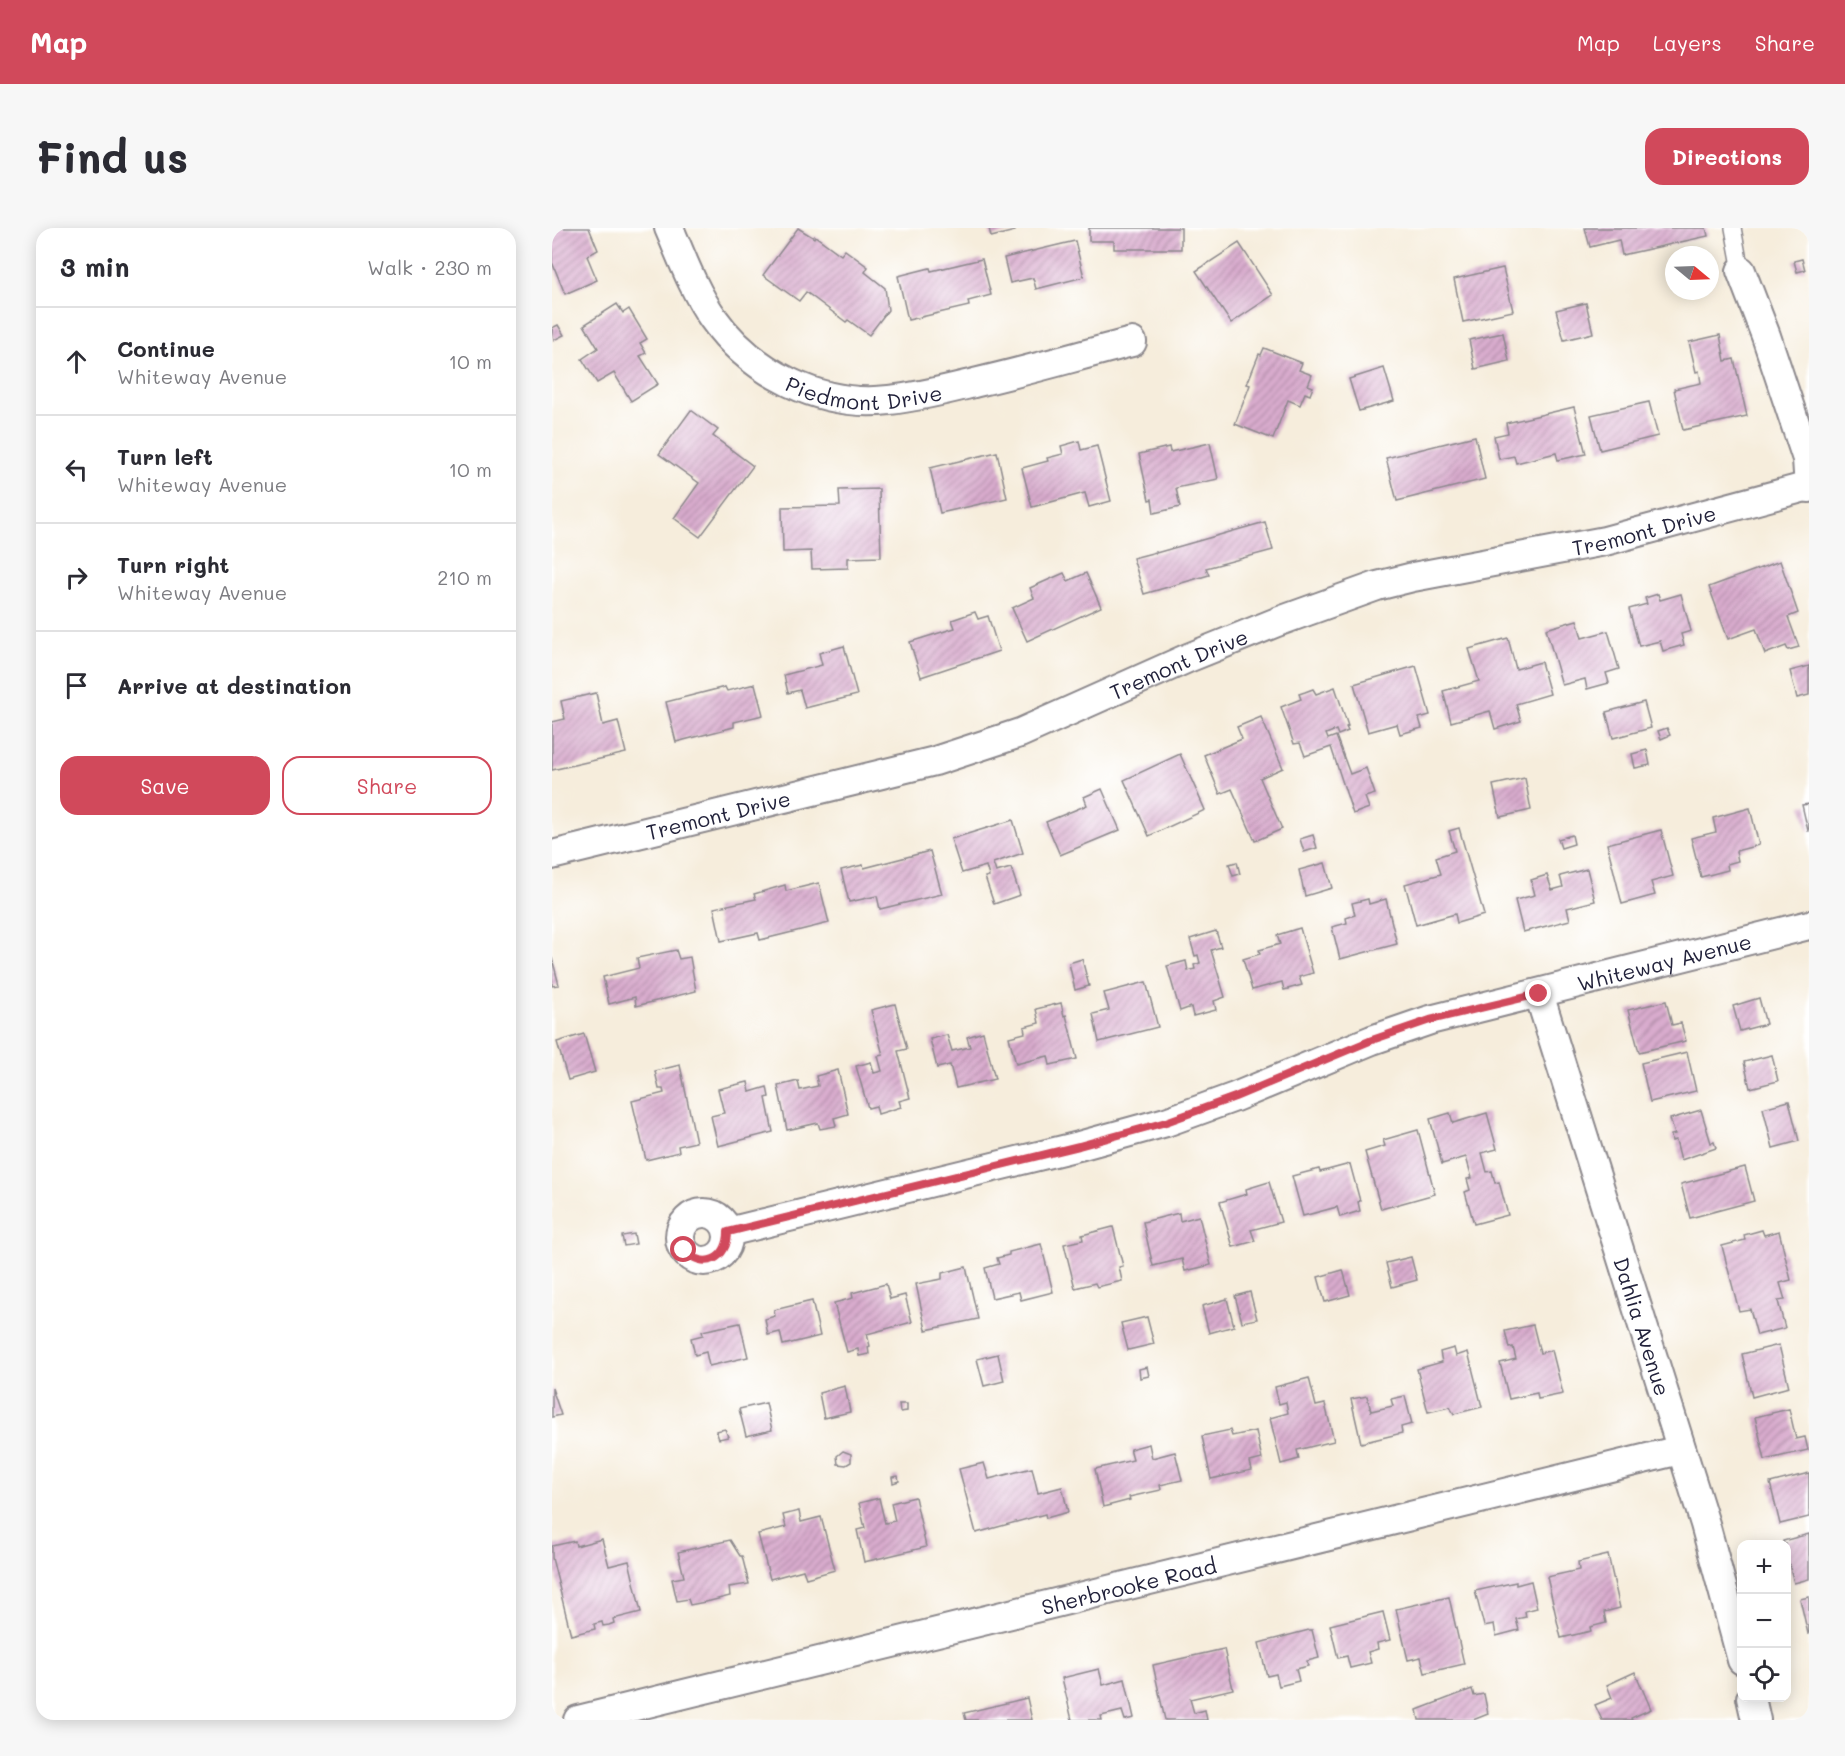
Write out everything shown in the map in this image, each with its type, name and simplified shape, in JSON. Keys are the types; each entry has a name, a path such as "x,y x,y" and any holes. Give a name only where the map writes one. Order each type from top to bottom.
{"street":[{"name":"Piedmont Drive","path":"669,228 699,294 713,318 731,340 760,365 783,379 807,390 833,397 860,401 888,401 911,397 1014,374 1132,342"},
{"path":"1741,271 1766,336 1807,459 1809,486"},
{"name":"Tremont Drive","path":"552,855 935,760 1020,733 1199,654 1277,622 1377,586 1413,577 1605,541 1809,486"},
{"name":"Whiteway Avenue","path":"728,1232 1068,1149 1166,1122 1235,1097 1372,1040 1430,1020 1809,925"},
{"name":"Dahlia Avenue","path":"1539,994 1705,1524 1739,1648"},
{"name":"Sherbrooke Road","path":"578,1720 1680,1450"},
{"path":"1752,1702 1756,1720"}],"lane":[{"path":"1733,228 1741,271"}],"building":[{"path":"552,228 589,228 598,250 587,256 597,280 565,294 552,262"},
{"path":"798,228 814,238 815,236 841,255 845,250 868,267 865,272 885,288 888,310 869,335 848,320 846,322 806,292 799,301 763,275"},
{"path":"989,228 1015,228 1015,231 991,237"},
{"path":"1089,228 1181,228 1181,249 1114,249 1114,241 1089,241"},
{"path":"1585,228 1706,228 1708,236 1622,255 1619,240 1590,247"},
{"path":"1075,241 1084,277 1036,289 1033,278 1010,283 1004,258"},
{"path":"1239,243 1273,295 1231,323 1196,271"},
{"path":"982,259 991,295 968,301 969,306 908,320 898,276"},
{"path":"1802,259 1805,270 1797,272 1794,261"},
{"path":"1503,268 1513,311 1463,322 1454,279"},
{"path":"1586,303 1593,333 1564,340 1556,310"},
{"path":"617,304 623,313 629,309 647,339 640,343 646,353 640,356 658,384 631,401 614,373 597,383 582,359 598,348 584,325"},
{"path":"558,325 564,335 554,340 552,328"},
{"path":"1503,333 1509,361 1475,369 1469,340"},
{"path":"1720,335 1725,361 1734,359 1747,416 1683,430 1674,389 1701,383 1689,342"},
{"path":"1264,348 1302,363 1299,370 1312,375 1308,385 1313,387 1310,395 1305,393 1300,405 1288,400 1273,439 1235,424 1250,385 1247,384 1259,354 1261,355"},
{"path":"1384,368 1394,401 1359,411 1349,379"},
{"path":"1649,402 1658,436 1600,450 1591,415"},
{"path":"1574,407 1586,454 1558,460 1556,453 1516,463 1514,456 1499,459 1494,436 1508,433 1506,423"},
{"path":"691,410 718,430 713,436 753,466 700,537 674,518 699,483 659,454"},
{"path":"1475,436 1485,479 1397,501 1386,458"},
{"path":"1079,441 1081,450 1097,446 1111,501 1089,507 1085,493 1032,507 1022,468 1063,454 1061,446"},
{"path":"1210,443 1218,479 1176,488 1180,507 1154,513 1139,454 1169,447 1170,452"},
{"path":"997,452 1007,498 940,513 930,468"},
{"path":"879,489 881,557 848,558 848,568 812,569 811,551 783,552 782,507 840,506 839,490"},
{"path":"1265,522 1273,550 1206,568 1209,575 1144,594 1133,558"},
{"path":"1780,561 1798,613 1788,617 1799,647 1788,650 1786,646 1765,654 1756,629 1728,639 1709,587"},
{"path":"1064,573 1068,581 1086,573 1101,607 1027,641 1012,608 1034,598 1030,588"},
{"path":"1658,594 1660,600 1681,594 1691,631 1681,634 1684,645 1663,651 1660,641 1639,646 1629,609 1647,604 1645,598"},
{"path":"975,612 978,619 988,616 999,651 921,677 910,642 955,628 952,620"},
{"path":"1577,620 1582,638 1608,631 1619,669 1606,673 1609,683 1587,689 1585,679 1562,685 1546,629"},
{"path":"1508,638 1516,669 1541,662 1550,694 1516,704 1521,721 1495,729 1490,711 1451,722 1443,691 1479,681 1469,649"},
{"path":"844,646 857,695 805,708 800,690 788,693 784,675 822,665 819,653"},
{"path":"1416,666 1430,715 1419,718 1422,728 1400,734 1397,724 1368,732 1354,684"},
{"path":"1809,666 1809,695 1797,698 1790,671"},
{"path":"755,684 763,715 734,722 734,727 676,742 666,702 725,687 727,691"},
{"path":"1335,687 1348,731 1338,735 1336,730 1326,734 1328,739 1336,736 1350,774 1366,768 1375,794 1365,797 1369,808 1353,814 1331,747 1305,756 1300,743 1294,744 1281,707 1301,699 1299,694 1313,689 1316,694"},
{"path":"596,693 603,725 618,721 626,753 552,770 552,722 565,719 561,701"},
{"path":"1644,702 1651,728 1613,738 1606,712"},
{"path":"1261,717 1283,768 1260,778 1282,829 1255,841 1232,789 1220,794 1204,755 1242,739 1237,727"},
{"path":"1667,728 1670,735 1661,739 1658,731"},
{"path":"1647,750 1650,765 1635,768 1632,754"},
{"path":"1180,754 1205,810 1149,836 1124,780"},
{"path":"1525,778 1531,810 1500,817 1493,785"},
{"path":"1102,789 1120,830 1060,855 1046,822 1087,805 1084,797"},
{"path":"1809,804 1809,831 1808,831 1802,805"},
{"path":"1750,808 1759,845 1736,851 1738,861 1727,864 1728,870 1701,877 1691,838 1716,832 1713,818"},
{"path":"1013,820 1023,853 993,863 996,872 1011,868 1020,895 994,904 985,877 989,876 986,866 962,873 951,839"},
{"path":"1459,828 1484,915 1457,923 1455,914 1416,925 1405,884 1441,874 1436,857 1455,851 1449,831"},
{"path":"1661,830 1673,876 1651,882 1655,895 1622,904 1607,844"},
{"path":"1313,835 1317,848 1304,852 1300,839"},
{"path":"1572,835 1574,844 1561,848 1558,839"},
{"path":"930,851 942,894 880,909 877,896 849,902 841,870 863,865 864,868"},
{"path":"1237,862 1240,874 1233,876 1229,864"},
{"path":"1325,863 1332,888 1305,896 1299,870"},
{"path":"1587,869 1595,901 1567,908 1570,920 1523,932 1515,900 1535,895 1531,880 1547,875 1552,890 1563,887 1560,876"},
{"path":"819,883 829,923 760,940 758,933 721,941 714,908 756,899 754,894 785,885 786,891"},
{"path":"1368,899 1369,904 1386,899 1397,944 1340,959 1332,927 1347,923 1346,918 1355,915 1352,903"},
{"path":"1300,928 1313,973 1299,977 1302,985 1284,990 1282,982 1252,990 1243,959 1260,954 1259,950 1280,944 1277,935"},
{"path":"1216,931 1221,947 1211,950 1225,997 1214,1001 1216,1010 1193,1016 1191,1007 1180,1011 1167,966 1186,961 1188,971 1195,969 1194,965 1200,963 1198,955 1195,956 1190,939"},
{"path":"676,950 679,959 690,957 696,991 636,1006 635,997 609,1004 603,977 639,968 637,958"},
{"path":"552,958 559,985 552,986"},
{"path":"1082,959 1089,986 1075,990 1069,963"},
{"path":"1146,982 1158,1027 1099,1042 1093,1014 1109,1010 1104,993"},
{"path":"1759,998 1766,1024 1740,1031 1733,1006"},
{"path":"1666,1001 1672,1025 1681,1023 1686,1041 1639,1052 1628,1010"},
{"path":"1061,1003 1077,1059 1050,1065 1048,1056 1016,1064 1009,1037 1025,1033 1024,1027 1039,1023 1036,1009"},
{"path":"895,1004 907,1049 898,1051 910,1098 899,1101 901,1107 878,1114 876,1106 868,1108 856,1066 871,1062 874,1073 882,1071 878,1056 883,1055 871,1010"},
{"path":"983,1032 995,1079 956,1088 950,1065 937,1068 930,1039 947,1035 952,1051 970,1047 967,1037"},
{"path":"584,1034 595,1072 568,1080 557,1042"},
{"path":"1687,1052 1696,1091 1650,1102 1641,1063"},
{"path":"1772,1055 1778,1081 1750,1088 1744,1062"},
{"path":"680,1065 696,1142 678,1146 679,1152 646,1160 632,1101 664,1093 663,1089 659,1089 655,1071"},
{"path":"838,1070 848,1114 834,1118 836,1126 820,1129 818,1123 787,1130 778,1086 798,1081 800,1090 818,1086 816,1076"},
{"path":"748,1082 750,1092 767,1087 769,1097 766,1098 773,1132 718,1146 711,1116 724,1113 718,1089"},
{"path":"1789,1101 1799,1141 1773,1148 1763,1108"},
{"path":"1701,1110 1711,1143 1714,1142 1716,1148 1681,1160 1676,1140 1672,1141 1671,1135 1675,1134 1670,1119"},
{"path":"1450,1113 1453,1123 1487,1113 1497,1149 1482,1153 1487,1172 1492,1171 1495,1183 1499,1182 1508,1215 1474,1224 1465,1192 1470,1190 1467,1179 1472,1178 1466,1157 1442,1164 1430,1119"},
{"path":"1418,1130 1435,1194 1381,1209 1365,1152 1385,1146 1383,1140"},
{"path":"1350,1164 1360,1201 1358,1202 1360,1211 1340,1217 1337,1207 1303,1216 1292,1176"},
{"path":"1745,1167 1754,1201 1690,1218 1681,1184"},
{"path":"1269,1182 1281,1222 1251,1230 1255,1241 1233,1247 1220,1202 1247,1194 1246,1189"},
{"path":"1179,1213 1180,1221 1199,1216 1211,1265 1185,1271 1182,1259 1153,1266 1143,1222"},
{"path":"1113,1227 1123,1266 1119,1267 1122,1281 1097,1287 1095,1283 1075,1288 1064,1244 1083,1240 1082,1235"},
{"path":"1762,1230 1764,1235 1779,1231 1791,1280 1780,1283 1785,1300 1778,1301 1785,1328 1757,1335 1750,1309 1739,1311 1722,1246 1745,1240 1744,1235"},
{"path":"634,1234 636,1244 624,1246 622,1236"},
{"path":"1041,1244 1053,1292 1021,1300 1019,1292 992,1298 985,1268 999,1264 997,1258 1009,1255 1009,1252"},
{"path":"1411,1257 1417,1280 1392,1287 1386,1263"},
{"path":"966,1267 978,1319 926,1330 916,1284 942,1279 942,1273"},
{"path":"1343,1270 1350,1295 1325,1302 1318,1277"},
{"path":"886,1284 890,1299 905,1295 912,1322 867,1334 869,1354 859,1356 858,1349 847,1352 834,1303 853,1298 852,1293"},
{"path":"1250,1292 1257,1319 1242,1322 1235,1296"},
{"path":"1227,1299 1234,1326 1209,1333 1202,1306"},
{"path":"812,1301 820,1336 783,1345 780,1332 768,1335 765,1319 775,1316 774,1310"},
{"path":"1147,1317 1154,1344 1128,1350 1121,1323"},
{"path":"740,1323 748,1357 709,1366 706,1352 695,1355 691,1338 703,1335 702,1331"},
{"path":"1533,1325 1540,1353 1552,1350 1563,1394 1538,1399 1537,1393 1509,1399 1500,1363 1516,1359 1513,1347 1509,1348 1505,1331"},
{"path":"1779,1345 1789,1387 1752,1397 1742,1354"},
{"path":"1454,1348 1456,1356 1468,1352 1482,1407 1454,1414 1450,1407 1428,1412 1417,1369 1442,1362 1440,1352"},
{"path":"998,1354 1004,1381 984,1386 977,1359"},
{"path":"1147,1367 1149,1376 1140,1378 1139,1369"},
{"path":"1309,1378 1316,1406 1325,1404 1334,1441 1297,1450 1299,1459 1281,1464 1270,1418 1288,1413 1286,1402 1279,1404 1275,1387"},
{"path":"845,1386 850,1412 824,1418 819,1393"},
{"path":"552,1388 561,1415 552,1417"},
{"path":"1367,1396 1371,1411 1393,1406 1391,1399 1405,1396 1412,1424 1401,1427 1402,1433 1361,1443 1351,1399"},
{"path":"766,1403 772,1430 746,1436 739,1409"},
{"path":"899,1404 907,1404 907,1411 900,1412"},
{"path":"1789,1409 1796,1439 1805,1437 1808,1450 1765,1460 1755,1417"},
{"path":"725,1429 728,1437 719,1439 716,1431"},
{"path":"1230,1430 1232,1436 1256,1431 1262,1459 1250,1462 1252,1470 1211,1479 1202,1436"},
{"path":"1149,1444 1152,1458 1175,1452 1182,1480 1160,1485 1161,1490 1129,1497 1130,1500 1103,1507 1095,1469 1133,1460 1130,1449"},
{"path":"843,1451 851,1454 851,1462 846,1465 838,1464 837,1456"},
{"path":"984,1463 989,1479 1032,1468 1038,1493 1062,1487 1068,1512 1046,1518 1045,1514 976,1533 959,1469"},
{"path":"1809,1473 1809,1517 1780,1524 1770,1483"},
{"path":"898,1476 899,1481 893,1483 892,1477"},
{"path":"915,1497 926,1547 864,1562 857,1530 865,1528 859,1503 879,1498 885,1523 895,1521 891,1503"},
{"path":"799,1511 801,1522 821,1517 835,1570 806,1578 803,1570 770,1579 758,1534 786,1527 783,1515"},
{"path":"1809,1534 1809,1579 1794,1583 1791,1572 1791,1540 1787,1540"},
{"path":"602,1539 609,1566 629,1561 641,1612 613,1619 614,1623 609,1625 603,1626 602,1622 594,1624 595,1629 571,1635 552,1558 552,1546 575,1541 576,1546"},
{"path":"730,1540 742,1556 749,1584 729,1587 730,1596 710,1601 690,1605 688,1599 677,1601 672,1579 684,1577 678,1552"},
{"path":"1608,1555 1620,1608 1604,1612 1606,1623 1590,1627 1591,1631 1561,1638 1547,1577 1579,1570 1578,1562"},
{"path":"1531,1581 1537,1608 1525,1611 1526,1617 1516,1619 1519,1630 1496,1636 1494,1624 1484,1626 1475,1591"},
{"path":"1449,1597 1464,1664 1425,1673 1421,1657 1408,1660 1396,1609"},
{"path":"1809,1597 1809,1634 1808,1634 1800,1599"},
{"path":"1383,1612 1390,1640 1377,1643 1378,1649 1368,1652 1371,1663 1350,1668 1347,1656 1338,1658 1330,1625"},
{"path":"1312,1630 1319,1658 1307,1661 1308,1666 1296,1669 1299,1681 1279,1686 1276,1674 1267,1676 1259,1643"},
{"path":"1224,1649 1233,1689 1190,1699 1194,1713 1205,1710 1207,1720 1165,1720 1153,1665"},
{"path":"1099,1669 1103,1685 1125,1679 1134,1718 1125,1720 1122,1711 1101,1716 1102,1720 1072,1720 1062,1678"},
{"path":"1635,1672 1651,1709 1631,1718 1632,1720 1602,1720 1595,1705 1612,1698 1607,1685"},
{"path":"1472,1689 1474,1696 1484,1694 1488,1714 1473,1720 1419,1720 1417,1710"},
{"path":"1027,1698 1032,1720 966,1720 964,1713"}],"route":[{"path":"684,1250 697,1260 714,1259 726,1248 728,1232 1079,1146 1166,1122 1235,1097 1372,1040 1430,1020 1539,994"}]}
